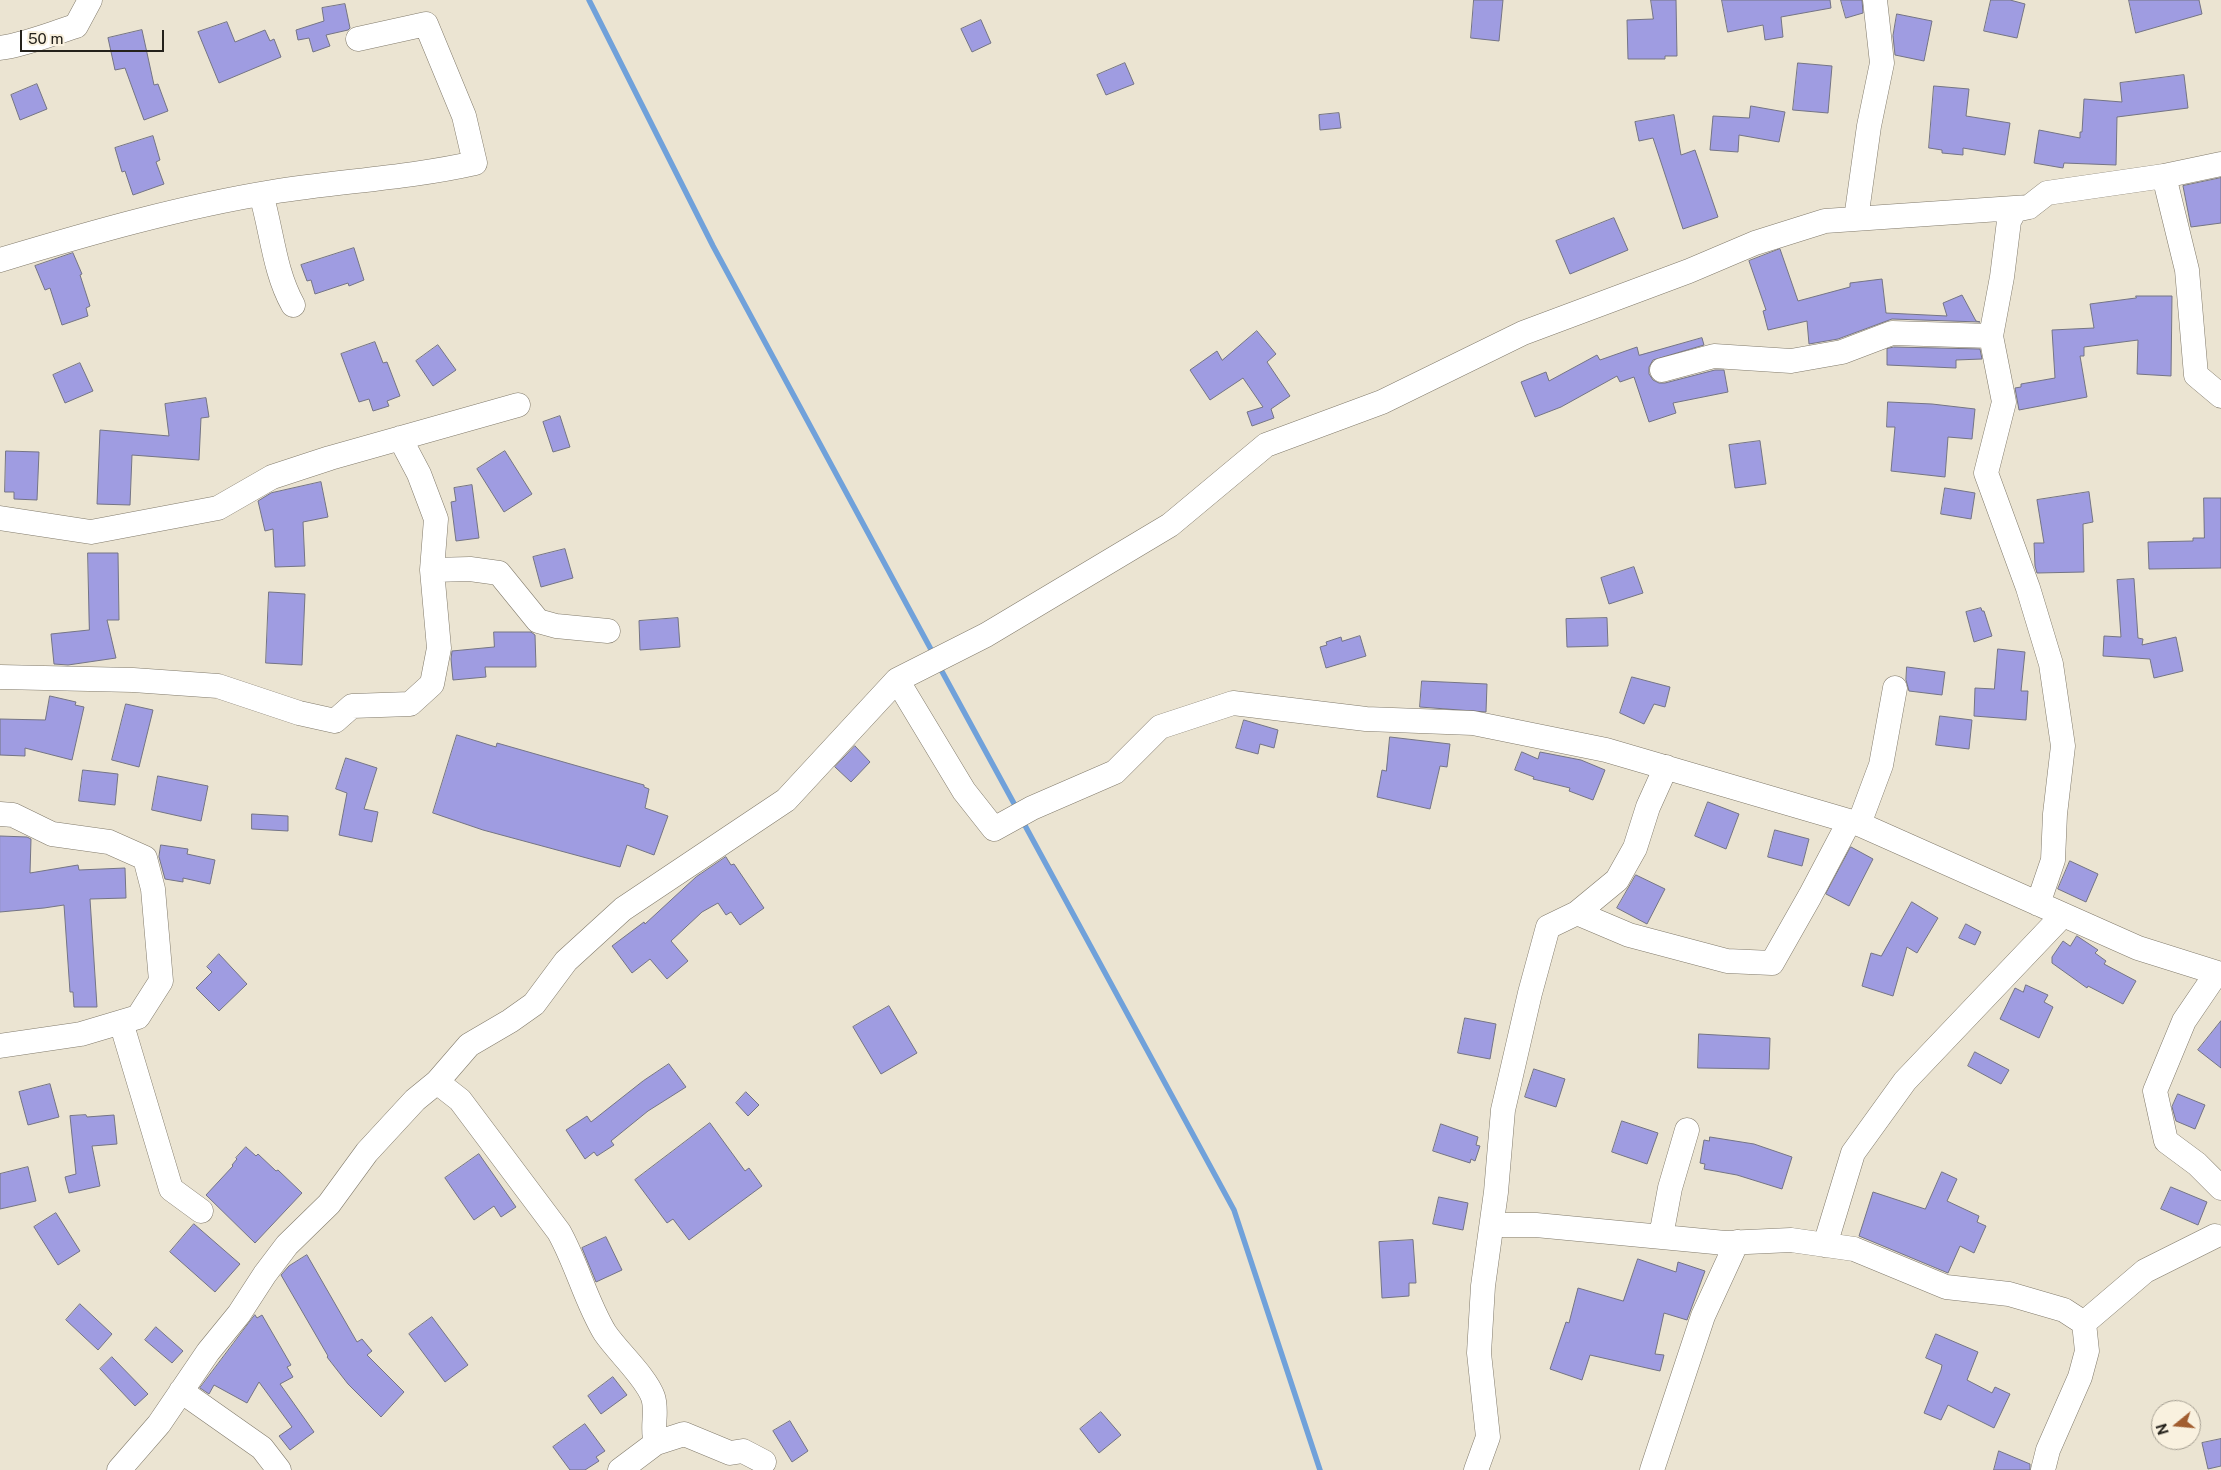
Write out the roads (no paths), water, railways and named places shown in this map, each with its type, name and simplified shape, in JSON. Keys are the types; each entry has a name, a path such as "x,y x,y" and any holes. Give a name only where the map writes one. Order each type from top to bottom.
{"street":[{"path":"0,48 26,44 43,36 76,26 90,0"},
{"path":"1856,219 1882,63 1875,0"},
{"path":"0,260 105,228 261,194 353,180 440,171 475,163 464,116 426,24 358,38"},
{"path":"2038,904 2053,860 2055,814 2063,746 2051,664 2028,588 1986,473 2004,402 1991,336 2002,277 2009,221 2015,210 2028,207 2047,192 2164,176 2221,164"},
{"path":"2164,176 2187,270 2196,375 2221,396"},
{"path":"261,194 269,220 282,286 293,305"},
{"path":"119,1470 158,1424 208,1352 239,1314 265,1274 287,1246 329,1204 367,1152 415,1100 437,1082 469,1045 510,1021 534,1004 566,961 623,909 786,800 897,680 986,635 1170,525 1266,445 1382,402 1523,333 1689,271 1755,243 1825,221 2028,207"},
{"path":"1662,370 1714,356 1790,361 1842,352 1892,334 1991,336"},
{"path":"0,518 91,532 218,508 272,477 330,458 518,406"},
{"path":"0,677 124,680 218,686 299,713 335,721 352,706 410,704 432,684 439,648 432,570 436,519 419,474 400,438"},
{"path":"432,570 470,569 499,573 538,621 556,626 608,631"},
{"path":"897,680 964,791 994,829 1032,808 1115,772 1160,727 1233,703 1366,719 1473,723 1606,750 1854,823 2138,948 2219,974 2184,1021 2155,1092 2166,1140 2197,1164 2221,1188"},
{"path":"1577,913 1629,935 1727,961 1772,963 1854,823 1881,765 1895,688"},
{"path":"1476,1470 1488,1437 1479,1353 1483,1286 1496,1192 1503,1110 1530,993 1548,927 1577,913 1617,880 1635,848 1648,808 1666,768"},
{"path":"0,814 13,815 52,834 109,842 145,858 154,899 161,981 138,1016 81,1034 0,1046"},
{"path":"1825,1245 1853,1152 1905,1081 2063,915"},
{"path":"122,1022 171,1190 201,1211"},
{"path":"437,1082 460,1100 558,1232 569,1250 604,1332 645,1383 653,1397 655,1410 653,1432 656,1443"},
{"path":"1662,1236 1670,1188 1687,1130"},
{"path":"1492,1225 1536,1225 1737,1242 1791,1240 1854,1249 1946,1287 2009,1294 2064,1310 2084,1323"},
{"path":"2084,1323 2145,1271 2219,1231"},
{"path":"1652,1470 1703,1316 1737,1242"},
{"path":"2043,1470 2048,1450 2080,1378 2087,1350 2084,1323"},
{"path":"181,1391 262,1448 279,1470"},
{"path":"620,1470 656,1443 684,1434 730,1453 743,1451 764,1462"}],"waterway":[{"path":"589,0 713,246 934,655"},
{"path":"939,666 1017,809"},
{"path":"1022,820 1234,1210 1320,1470"}]}
